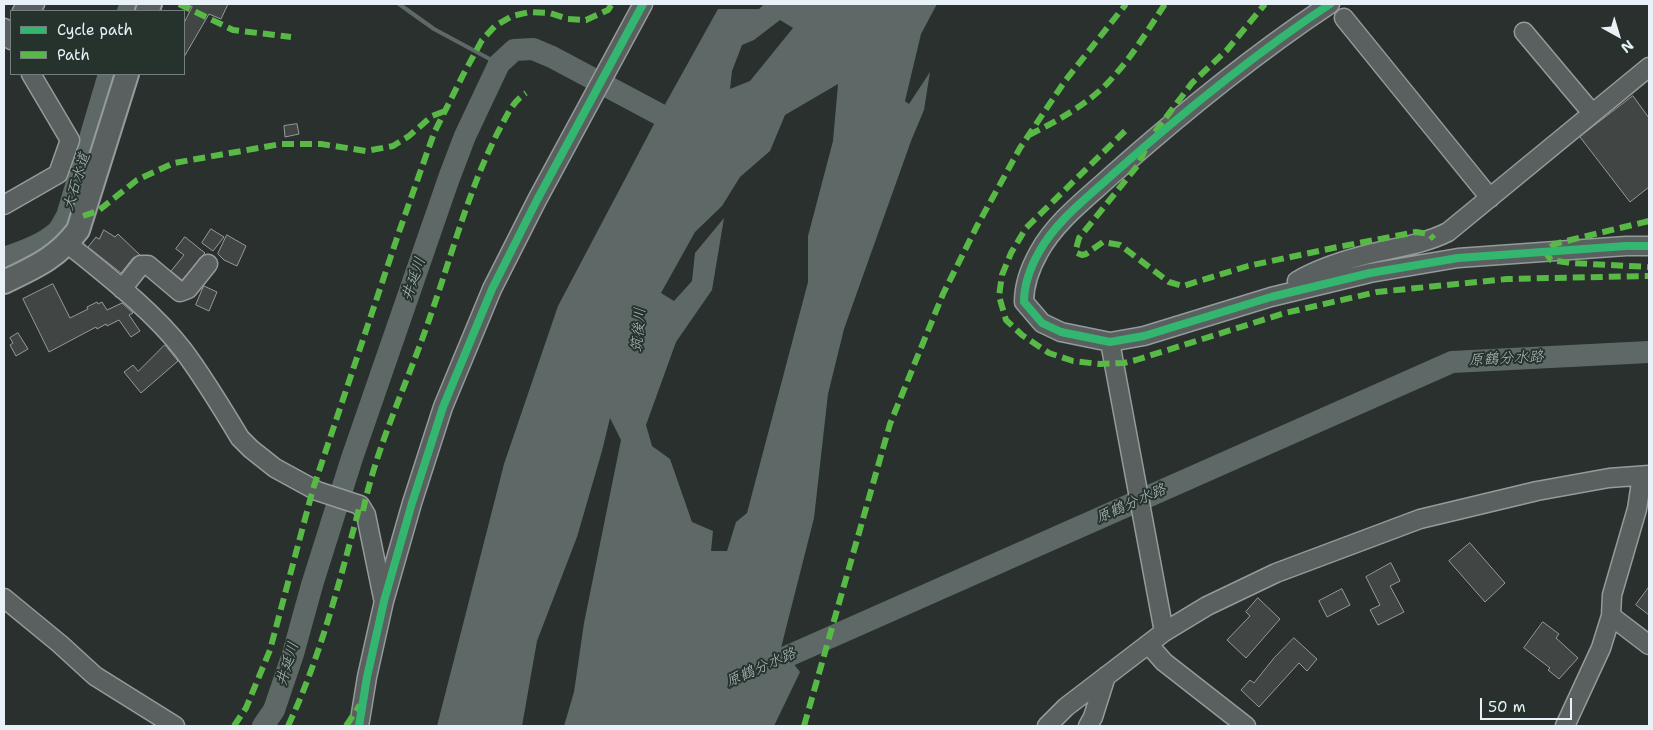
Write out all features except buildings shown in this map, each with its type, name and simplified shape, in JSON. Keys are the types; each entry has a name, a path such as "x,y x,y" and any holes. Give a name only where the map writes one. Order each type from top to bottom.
{"main road":[{"path":"4,282 51,258 68,244 78,230 127,75"}],"street":[{"path":"24,10 35,4"},
{"path":"359,726 367,677 384,601 412,503 443,407 492,289 537,200 643,4"},
{"path":"1330,4 1280,39 1157,136 1059,225 1039,251 1024,288 1024,302 1042,323 1062,332 1111,347 1271,297 1370,273 1458,258 1649,246"},
{"path":"1344,18 1490,198"},
{"path":"1524,32 1592,113"},
{"path":"1271,297 1300,279 1329,268 1371,254 1431,240 1448,232 1649,67"},
{"path":"4,205 58,174 70,140 32,75"},
{"path":"68,244 158,322 183,350 240,438 250,449 275,468 317,491 360,505 366,515 384,601"},
{"path":"122,290 141,265 148,265 180,292 188,289 208,264"},
{"path":"1111,347 1163,628"},
{"path":"1048,726 1066,707 1148,644 1163,628 1276,573 1420,519 1537,491 1609,478 1645,475 1638,509 1612,595 1611,616 1601,648 1565,726"},
{"path":"4,598 60,644 95,676 175,726"},
{"path":"1611,616 1649,645"},
{"path":"1148,644 1164,662 1246,726"},
{"path":"1088,726 1093,717 1106,676"}],"water":[{"name":"筑後川","path":"764,4 937,4 921,34 905,101 909,104 930,72 924,110 911,141 844,329 828,394 814,518 781,648 800,672 774,726 564,726 574,692 584,623 621,440 610,418 577,537 537,641 522,726 437,726 504,464 558,306 653,126 718,9 759,9","holes":["780,20 793,28 750,81 730,89 732,71 742,45 754,40","838,84 833,141 808,236 808,282 747,513 736,522 727,551 711,551 713,531 692,522 670,459 652,446 646,425 676,342 712,290 724,218 695,253 692,281 674,301 661,293 695,232 722,206 740,177 770,151 785,115"]}],"waterway":[{"name":"大石水道","path":"128,10 131,4"},
{"path":"399,4 434,29 499,64"},
{"name":"井延川","path":"263,726 274,710 293,654 312,585 352,458 449,178 465,136 499,64 514,50 533,49 552,57 687,129"},
{"name":"大石水道","path":"4,258 25,251 45,241 57,232 67,216 109,75"},
{"name":"原鶴分水路","path":"761,668 1452,362 1649,352"}],"marked path":[{"path":"179,4 233,30 291,37"},
{"path":"234,726 246,708 270,650 313,489 399,232 434,133 463,75 482,40 495,26 512,16 530,12 550,13 568,19 586,20 608,10 612,4"},
{"path":"804,726 890,424 943,294 977,226 1020,148 1065,81 1126,4"},
{"path":"1029,135 1074,110 1096,94 1128,59 1165,4"},
{"path":"1155,132 1192,83 1227,50 1265,4"},
{"path":"363,511 376,462 438,294 478,177 487,154 507,115 517,101 526,93"},
{"path":"83,216 98,211 137,180 174,163 281,144 321,144 366,151 393,146 409,136 432,116 445,111"},
{"path":"1125,131 1026,228 1011,253 1002,275 999,296 1006,320 1022,335 1049,353 1073,361 1099,364 1124,363 1285,313 1377,292 1507,279 1649,276"},
{"path":"1145,150 1138,165 1079,238 1076,249 1077,253 1086,254 1103,242 1120,245 1169,282 1183,286 1248,266 1416,232 1429,234 1434,239"},
{"path":"1649,221 1562,242 1553,245 1545,252 1551,260 1570,263 1649,267"},
{"path":"288,726 320,645 360,505"},
{"path":"346,726 360,705"}],"cycle path":[{"path":"359,726 367,677 384,601 412,503 443,407 492,289 537,200 643,4"},
{"path":"1330,4 1245,64 1164,130 1082,201 1063,220 1039,252 1026,282 1024,302 1042,323 1061,332 1110,342 1144,336 1271,297 1370,273 1458,258 1649,246"}]}
